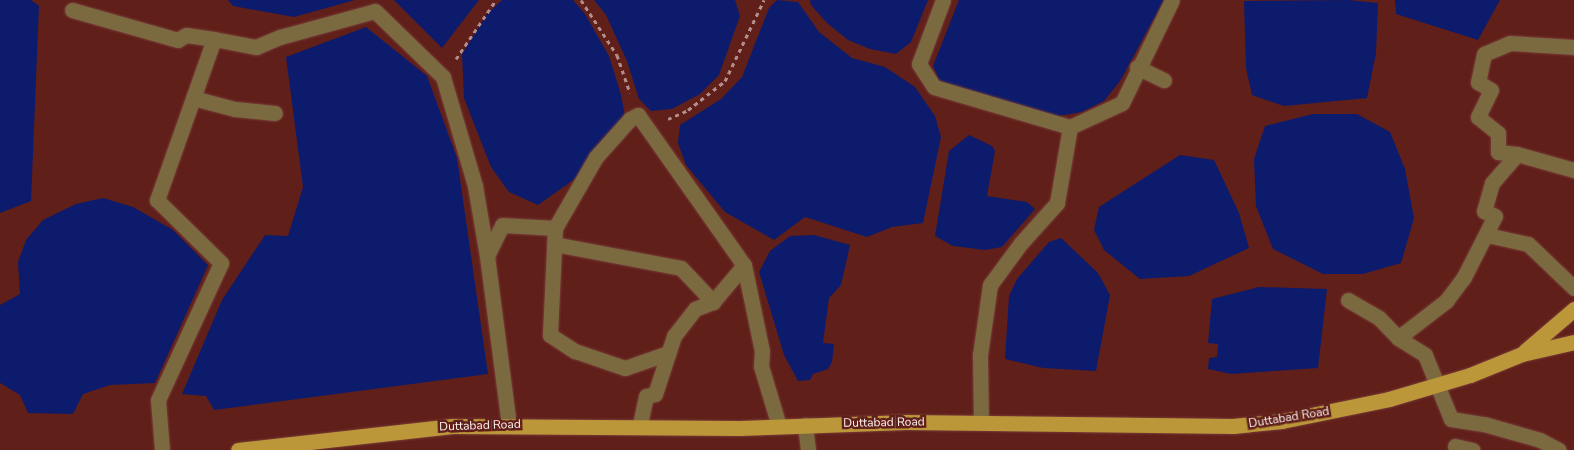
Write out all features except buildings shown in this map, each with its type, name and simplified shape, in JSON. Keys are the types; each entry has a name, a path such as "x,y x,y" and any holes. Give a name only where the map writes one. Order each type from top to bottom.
{"main road":[{"path":"1522,354 1574,310"},
{"path":"1522,354 1574,342"},
{"name":"Duttabad Road","path":"238,450 280,447 453,426 779,426 981,422 1162,428 1233,426 1339,410 1436,387 1522,354"}],"lane":[{"path":"943,0 918,64 934,86 1070,127 1122,103 1137,67 1172,0"},
{"path":"72,10 178,40 186,35 256,47 280,37 378,6 443,78 475,186 488,256 509,425"},
{"path":"162,450 158,400 221,263 157,200 214,39"},
{"path":"1574,47 1510,43 1484,54 1478,82 1491,90 1478,117 1498,133 1498,152 1517,154 1574,170"},
{"path":"1137,67 1164,80"},
{"path":"193,98 235,109 275,113"},
{"path":"668,353 625,368 575,351 550,335 555,228 596,157 630,119 638,115 744,265 762,351 761,366 779,426"},
{"path":"981,422 980,355 990,285 1021,243 1057,203 1070,127"},
{"path":"1398,338 1446,302 1487,235 1495,216 1484,211 1492,183 1517,154"},
{"path":"488,256 502,225 555,228"},
{"path":"1487,235 1528,244 1574,288"},
{"path":"554,244 681,268 713,302"},
{"path":"640,425 646,396 655,394 674,336 696,309 713,302 744,265"},
{"path":"1348,300 1379,318 1398,338 1425,355 1436,387 1451,419 1484,424 1540,440 1559,450"},
{"path":"805,425 808,450"},
{"path":"1455,446 1473,450"}],"path":[{"path":"443,78 496,0"},
{"path":"581,0 617,55 638,115 656,124 688,110 725,82 764,0"}],"shaded area":[{"path":"0,0 31,0 39,6 31,201 0,213"},
{"path":"228,0 355,0 294,17 233,6"},
{"path":"394,0 479,0 442,48"},
{"path":"502,0 573,0 585,14 609,56 621,95 626,121 576,178 538,205 509,192 491,167 464,98 462,54 487,14"},
{"path":"594,0 735,0 740,16 719,75 700,94 672,109 651,111 639,99 627,61 606,15"},
{"path":"777,0 798,2 819,32 852,58 885,67 915,87 935,116 941,137 923,223 892,227 867,237 805,217 774,240 725,212 686,165 678,143 680,125 721,99 742,77 769,8"},
{"path":"810,0 928,0 911,42 896,54 870,49 848,40 827,23 811,5"},
{"path":"959,0 1164,0 1120,81 1104,101 1082,112 1058,116 953,92 939,80 933,66"},
{"path":"1348,0 1378,3 1376,53 1367,98 1284,106 1252,95 1246,68 1244,1"},
{"path":"1395,0 1500,0 1478,40 1396,14"},
{"path":"366,27 427,76 457,158 488,374 214,410 206,396 182,394 222,300 265,235 288,236 303,187 286,57"},
{"path":"1313,114 1357,114 1390,132 1405,169 1414,218 1401,263 1363,274 1323,274 1273,249 1256,206 1254,159 1265,126"},
{"path":"969,135 992,146 995,151 987,196 1027,202 1035,209 1002,247 985,250 953,246 935,236 949,151"},
{"path":"1180,155 1214,160 1239,213 1249,248 1189,276 1140,279 1104,250 1094,230 1099,207"},
{"path":"103,198 133,207 173,230 208,265 155,383 110,385 83,394 73,414 28,413 20,395 0,383 0,305 20,294 18,262 26,240 43,220 76,204"},
{"path":"814,235 850,245 841,285 829,298 823,343 834,344 832,362 828,369 813,374 810,380 798,381 784,355 759,272 770,251 790,236"},
{"path":"1061,238 1098,273 1110,295 1096,371 1043,368 1005,359 1009,296 1017,279 1049,242"},
{"path":"1259,287 1327,289 1318,368 1231,374 1208,369 1209,358 1217,357 1218,344 1208,343 1212,299"}]}
